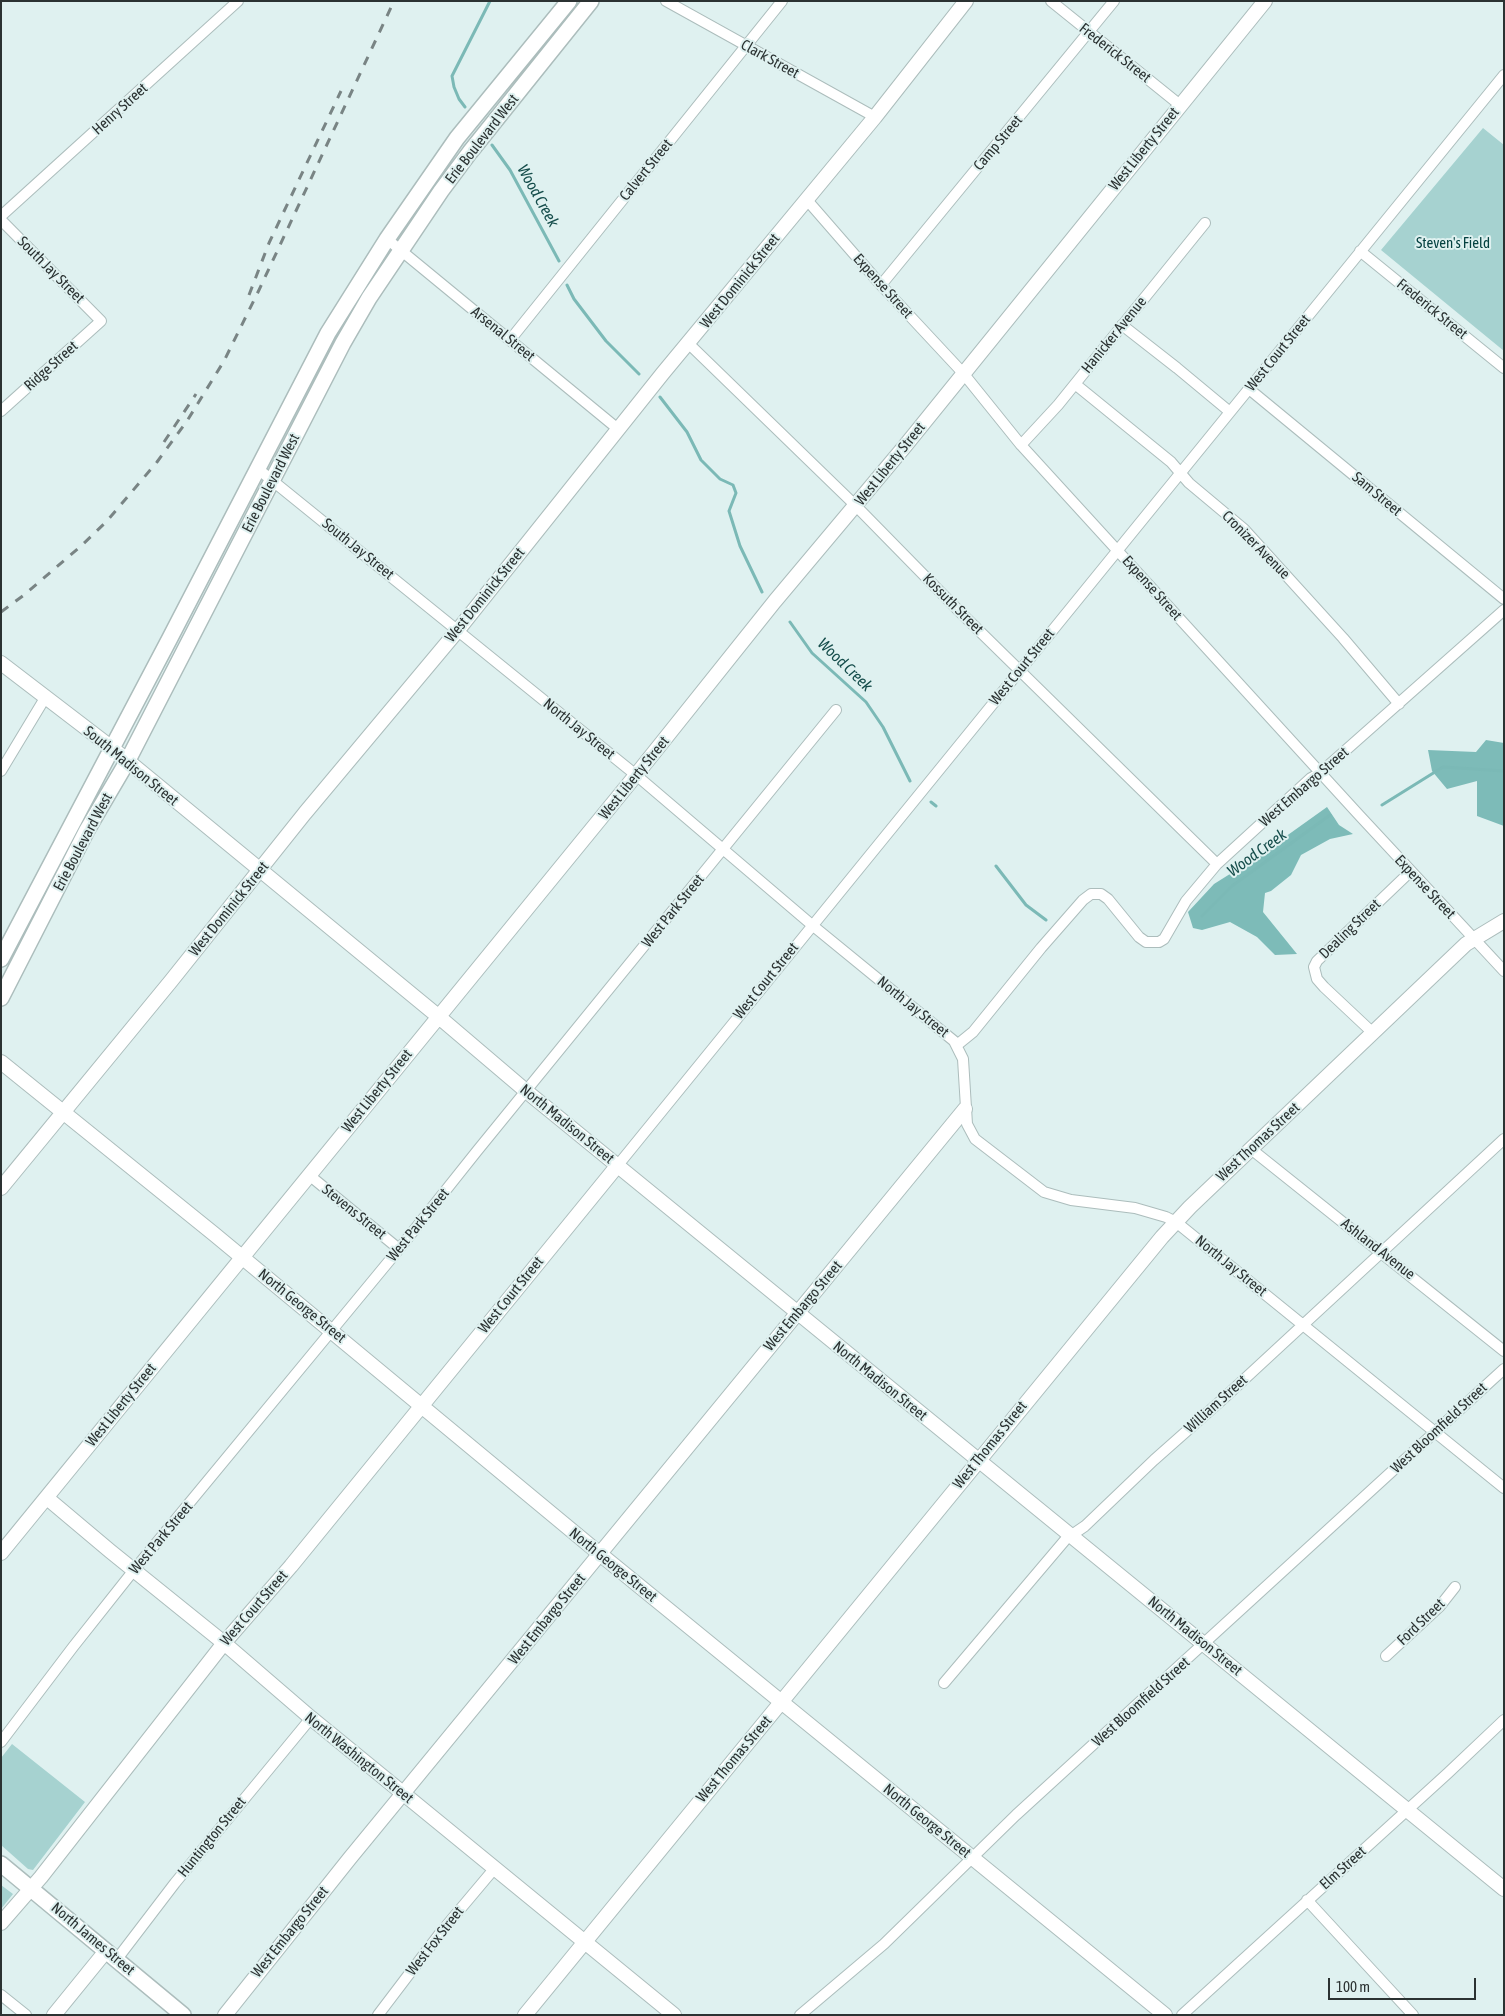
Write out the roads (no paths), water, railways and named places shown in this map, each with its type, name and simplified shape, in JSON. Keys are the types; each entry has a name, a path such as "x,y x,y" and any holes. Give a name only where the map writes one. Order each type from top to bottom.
{"main road":[{"name":"Erie Boulevard West","path":"1,959 328,333 387,239 457,138 568,1"},
{"name":"Erie Boulevard West","path":"1,998 87,830 127,762 343,343 369,298 470,152 591,1"},
{"name":"North James Street","path":"1,1864 183,2015"}],"street":[{"name":"Henry Street","path":"1,216 238,1"},
{"name":"Clark Street","path":"666,1 875,117"},
{"name":"Calvert Street","path":"510,340 782,1"},
{"name":"West Dominick Street","path":"1,1188 305,813 458,630 618,429 875,117 966,1"},
{"name":"Frederick Street","path":"1051,1 1180,104"},
{"name":"Camp Street","path":"881,285 1114,1"},
{"name":"West Liberty Street","path":"1,1553 636,776 775,601 856,506 1265,1"},
{"name":"West Court Street","path":"1,1924 32,1888 224,1643 290,1566 618,1165 1504,75"},
{"name":"Expense Street","path":"807,200 881,285 963,374 1021,445 1320,773 1504,970"},
{"name":"South Jay Street","path":"1,220 101,321"},
{"name":"Hanicker Avenue","path":"1021,445 1075,384 1205,223"},
{"name":"Arsenal Street","path":"387,239 618,429"},
{"name":"Frederick Street","path":"1360,251 1504,368"},
{"name":"Ridge Street","path":"1,411 101,321"},
{"path":"1122,325 1178,368 1230,412"},
{"name":"Kossuth Street","path":"688,343 856,506 958,610 1217,864"},
{"name":"Cronizer Avenue","path":"1075,384 1171,462 1189,483 1244,529 1343,638 1399,704"},
{"name":"Sam Street","path":"1249,389 1504,599"},
{"name":"South Jay Street","path":"258,469 458,630"},
{"name":"West Embargo Street","path":"957,1045 973,1032 1041,948 1087,897 1096,894 1108,899 1138,937 1146,942 1159,942 1169,932 1186,901 1217,864 1311,778 1320,773 1504,610"},
{"name":"North Jay Street","path":"458,630 636,776 812,925 902,997 957,1045 963,1059 967,1124 975,1139 1044,1192 1071,1200 1135,1208 1166,1217 1176,1222 1504,1488"},
{"name":"South Madison Street","path":"1,663 112,748 259,870"},
{"path":"1,771 45,698"},
{"name":"West Park Street","path":"1,1742 73,1646 134,1570 400,1249 836,710"},
{"name":"North Madison Street","path":"259,870 796,1313 1504,1889"},
{"name":"Dealing Street","path":"1373,1033 1324,987 1317,979 1314,967 1317,961 1411,871"},
{"name":"West Thomas Street","path":"525,2015 1108,1300 1176,1222 1473,938 1504,921"},
{"name":"North George Street","path":"1,1062 333,1331 600,1554 1165,2015"},
{"name":"West Embargo Street","path":"225,2015 350,1858 965,1109"},
{"name":"William Street","path":"944,1683 1056,1548 1085,1526 1154,1460 1504,1139"},
{"name":"Ashland Avenue","path":"1251,1149 1504,1350"},
{"name":"Stevens Street","path":"309,1175 400,1249"},
{"name":"West Bloomfield Street","path":"800,2015 884,1944 971,1858 1504,1369"},
{"name":"North Washington Street","path":"47,1498 494,1869 674,2015"},
{"name":"Ford Street","path":"1386,1656 1440,1606 1455,1587"},
{"name":"Huntington Street","path":"112,1955 175,1883 311,1718"},
{"name":"Elm Street","path":"1182,2015 1504,1720"},
{"name":"West Fox Street","path":"378,2015 441,1932 494,1869"},
{"path":"1307,1900 1413,2015"},
{"path":"54,2015 112,1955"},
{"path":"1,1995 26,2015"}],"waterway":[{"path":"465,107 459,99 452,76 490,1"},
{"name":"Wood Creek","path":"492,145 510,170 559,261"},
{"name":"Wood Creek","path":"567,285 574,299 606,341 639,374"},
{"name":"Wood Creek","path":"660,397 687,432 701,460 720,479 733,485 736,493 729,511 740,546 762,592"},
{"name":"Wood Creek","path":"790,622 812,653 866,702 883,727 910,781"},
{"name":"Wood Creek","path":"1382,805 1443,767 1504,771"},
{"name":"Wood Creek","path":"931,802 936,806"},
{"name":"Wood Creek","path":"1202,916 1232,886 1330,815"},
{"name":"Wood Creek","path":"996,866 1026,905 1046,920"}],"railway":[{"path":"1,612 24,595 107,521 157,462 187,421 224,361 259,290 394,1"},
{"path":"249,295 269,243 341,91"},
{"path":"164,442 196,394"}],"park label":[{"name":"Steven's Field","path":"1453,243"}]}
